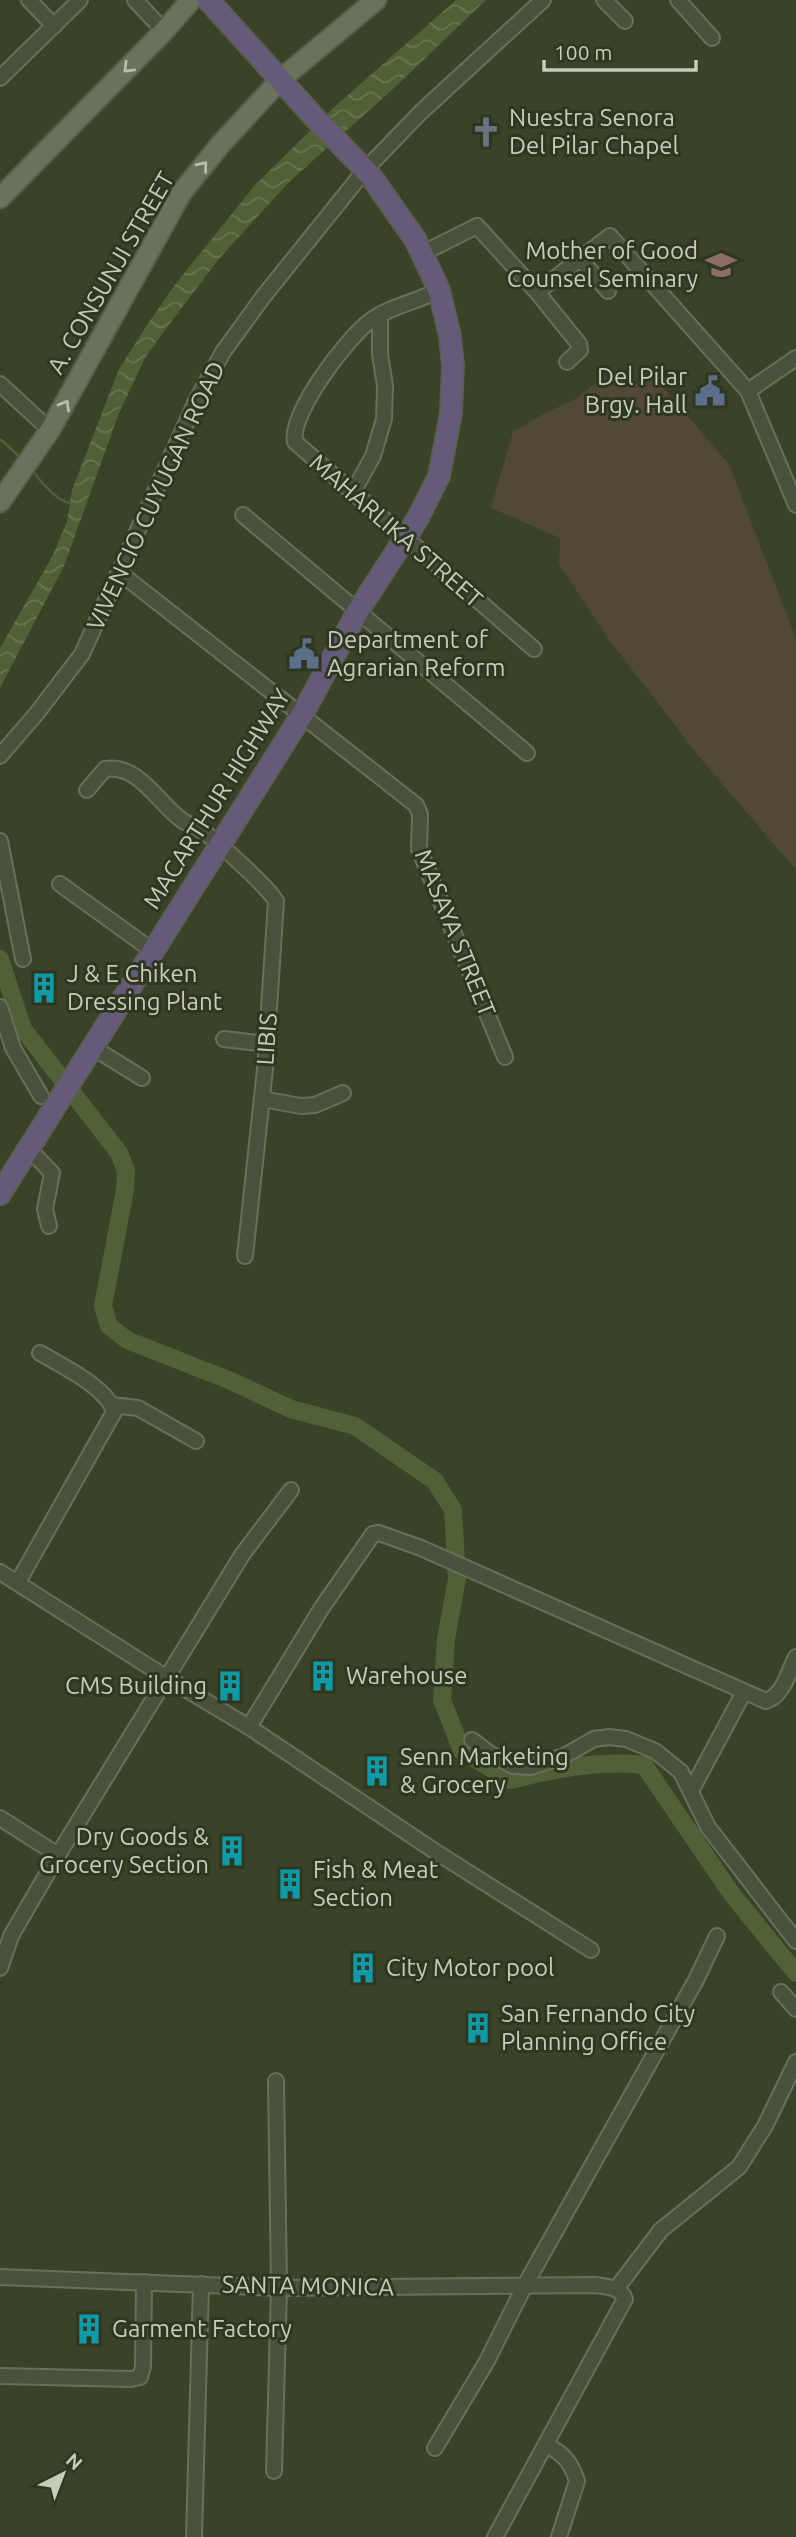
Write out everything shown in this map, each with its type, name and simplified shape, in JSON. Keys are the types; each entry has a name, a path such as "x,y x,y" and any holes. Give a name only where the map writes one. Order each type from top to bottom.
{"highway":[{"name":"MACARTHUR HIGHWAY","path":"0,1194 29,1149 48,1102 78,1070 92,1048 302,715 358,611 406,539 439,476 452,413 453,366 450,336 439,290 423,253 396,209 365,170 208,0"}],"main road":[{"path":"0,198 191,0"},
{"name":"A. CONSUNJI STREET","path":"0,502 50,430 182,192 220,145 280,80 376,0"}],"street":[{"path":"29,0 54,26"},
{"path":"0,78 80,0"},
{"path":"135,0 164,31"},
{"name":"VIVENCIO CUYUGAN ROAD","path":"0,756 37,713 82,653 183,429 223,352 270,288 365,170 421,112 544,0"},
{"path":"604,0 625,21"},
{"path":"678,0 712,38"},
{"path":"423,253 477,226 537,292 579,345 580,350 567,362"},
{"path":"537,292 610,236 748,391 796,505"},
{"path":"580,259 608,291"},
{"path":"353,492 373,456 384,419 385,386 380,354 380,315 421,300 439,290"},
{"name":"MAHARLIKA STREET","path":"380,315 362,328 335,357 300,415 294,437 300,448 534,649"},
{"path":"748,391 796,358"},
{"path":"0,384 50,430"},
{"path":"243,515 527,753"},
{"name":"MASAYA STREET","path":"120,573 416,805 420,814 419,849 505,1057"},
{"name":"LIBIS","path":"87,790 105,769 113,768 130,775 156,793 183,821 198,828 219,846 276,901 267,1044 245,1256"},
{"path":"0,841 23,958"},
{"path":"60,884 153,951"},
{"path":"0,1007 13,1048 48,1102"},
{"path":"224,1039 267,1044"},
{"path":"92,1048 142,1078"},
{"path":"262,1099 300,1106 315,1105 343,1093"},
{"path":"29,1149 52,1173 44,1209 49,1226"},
{"path":"18,1582 114,1412 106,1397 75,1373 40,1353"},
{"path":"112,1405 138,1408 196,1441"},
{"path":"0,1968 6,1933 58,1855 242,1555 291,1490"},
{"path":"249,1727 321,1609 373,1534 379,1533 491,1578 766,1700 776,1698 796,1657"},
{"path":"0,1572 249,1727 436,1852 591,1950"},
{"path":"691,1791 744,1692"},
{"path":"472,1740 513,1766 531,1767 564,1756 594,1739 609,1737 626,1739 655,1751 681,1772 708,1827 796,1941"},
{"path":"0,1818 58,1855"},
{"path":"435,2448 501,2335 524,2287 718,1936"},
{"path":"781,1992 796,2009"},
{"path":"495,2537 625,2300 616,2289 661,2230 739,2167 765,2126 796,2062"},
{"path":"274,2471 279,2288 276,2081"},
{"name":"SANTA MONICA","path":"0,2277 279,2288 596,2286 616,2289"},
{"path":"0,2376 140,2377 143,2367 144,2282"},
{"path":"194,2537 201,2284"},
{"path":"546,2445 559,2451 569,2461 577,2481 559,2537"}],"shaded area":[{"path":"653,376 729,464 796,639 796,870 701,759 610,641 559,564 560,538 491,508 513,432 574,400 604,377 620,382 631,378 641,388"}],"water":[{"path":"456,0 486,0 393,89 289,182 218,260 145,358 119,413 64,566 0,688 0,648 53,555 67,521 72,490 119,369 147,325 174,286 254,186 333,108"}],"waterway":[{"path":"0,439 21,458"},
{"path":"32,470 55,495 71,503"},
{"path":"0,959 23,1029 119,1153 126,1171 125,1190 103,1306 109,1326 127,1340 231,1381 291,1409 355,1426 435,1481 453,1510 457,1579 446,1639 442,1700 462,1751 510,1780 576,1766 644,1765 731,1893 796,1973"}],"place":[{"name":"Nuestra Senora Del Pilar Chapel","path":"486,132"},
{"name":"Mother of Good Counsel Seminary","path":"721,265"},
{"name":"Del Pilar Brgy. Hall","path":"710,391"},
{"name":"Department of Agrarian Reform","path":"304,654"},
{"name":"J & E Chiken Dressing Plant","path":"44,988"},
{"name":"Warehouse","path":"323,1676"},
{"name":"CMS Building","path":"230,1686"},
{"name":"Senn Marketing & Grocery","path":"377,1771"},
{"name":"Dry Goods & Grocery Section","path":"232,1851"},
{"name":"Fish & Meat Section","path":"290,1884"},
{"name":"City Motor pool","path":"363,1968"},
{"name":"San Fernando City Planning Office","path":"478,2028"},
{"name":"Garment Factory","path":"89,2329"}]}
